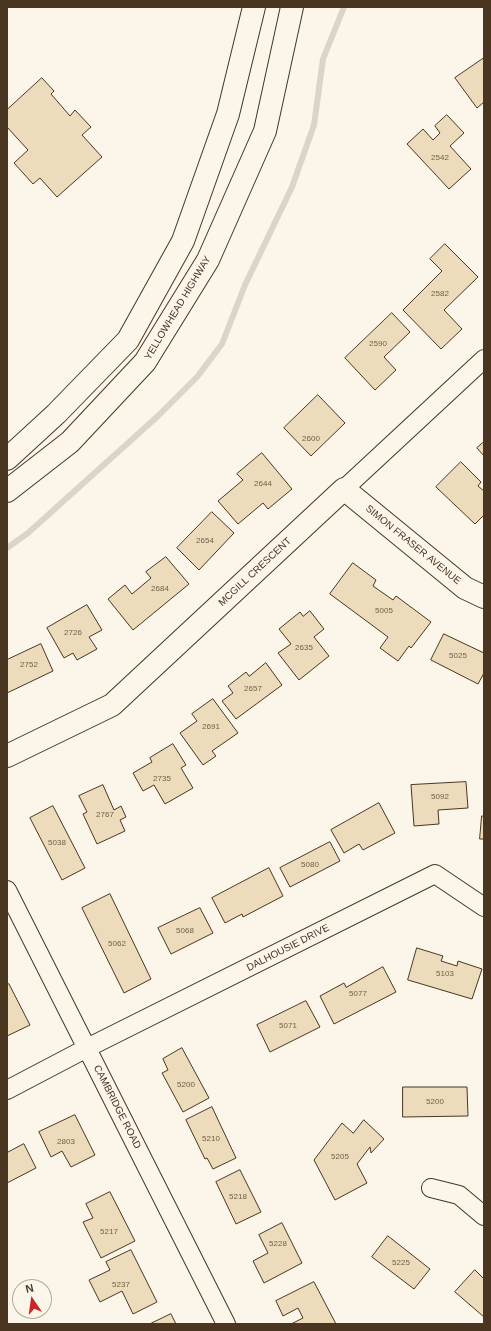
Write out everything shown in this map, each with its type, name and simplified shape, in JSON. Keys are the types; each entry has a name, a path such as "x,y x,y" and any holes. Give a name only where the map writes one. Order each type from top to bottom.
{"main road":[{"path":"7,459 56,414 128,340 179,247 228,114 254,7"},
{"name":"YELLOWHEAD HIGHWAY","path":"7,491 70,442 145,362 208,260 265,131 292,7"},
{"name":"SIMON FRASER AVENUE","path":"344,489 465,588 484,597"},
{"name":"MCGILL CRESCENT","path":"7,756 112,705 344,489"}],"street":[{"name":"MCGILL CRESCENT","path":"344,489 484,359"},
{"name":"DALHOUSIE DRIVE","path":"87,1048 435,874 484,907"},
{"name":"CAMBRIDGE ROAD","path":"7,890 226,1324"},
{"path":"7,1090 87,1048"},
{"path":"431,1188 459,1195 484,1216"}],"building":[{"path":"484,58 484,102 477,108 455,78"},
{"path":"42,78 54,91 51,94 70,116 75,110 91,127 82,135 102,157 57,197 40,178 33,184 14,163 28,150 7,127 7,110"},
{"path":"447,115 464,133 450,146 471,169 449,189 407,144 423,129 433,140 440,133 435,126"},
{"path":"445,244 478,277 444,310 462,329 441,349 403,310 442,271 430,259"},
{"path":"392,313 410,332 384,357 396,370 375,390 345,358"},
{"path":"318,395 345,423 311,456 284,428"},
{"path":"484,442 484,456 477,448"},
{"path":"262,453 292,489 268,509 263,503 238,524 218,501 243,480 237,474"},
{"path":"461,462 481,482 478,486 484,491 484,515 475,524 436,487"},
{"path":"212,512 234,533 199,570 177,548"},
{"path":"166,557 189,584 133,630 108,599 125,585 132,594 151,578 146,572"},
{"path":"353,563 376,580 373,586 393,600 396,596 431,622 411,648 409,646 398,661 380,648 388,637 330,594"},
{"path":"87,605 102,630 89,637 97,649 77,660 73,653 64,658 47,628"},
{"path":"310,611 324,629 314,637 329,656 299,680 278,653 291,644 279,629 300,612 303,616"},
{"path":"444,634 484,653 484,673 478,684 431,660"},
{"path":"41,644 53,671 7,693 7,660"},
{"path":"266,663 282,685 236,719 222,701 233,693 228,686 246,672 249,676"},
{"path":"213,699 238,733 212,751 216,756 203,765 180,733 197,721 192,714"},
{"path":"173,744 186,765 181,768 193,788 165,804 154,785 143,791 133,773 152,762 150,758"},
{"path":"466,782 468,808 438,810 439,824 414,826 411,785"},
{"path":"103,785 114,810 121,806 126,817 120,820 125,831 97,844 83,814 87,812 79,796"},
{"path":"379,803 395,833 363,850 359,844 344,853 331,830"},
{"path":"53,806 85,868 62,880 30,818"},
{"path":"482,816 484,816 484,839 480,839"},
{"path":"330,842 340,861 290,887 280,868"},
{"path":"269,868 283,896 243,917 242,914 225,923 212,898"},
{"path":"110,894 151,979 124,993 82,908"},
{"path":"200,908 213,933 171,954 158,928"},
{"path":"417,948 443,956 441,961 457,966 458,961 482,969 472,999 408,980"},
{"path":"383,967 396,992 334,1024 320,996 344,983 346,987"},
{"path":"9,984 30,1025 7,1036 7,985"},
{"path":"306,1001 320,1027 270,1052 257,1025"},
{"path":"182,1048 209,1098 183,1112 162,1073 168,1070 163,1059"},
{"path":"403,1087 467,1087 468,1116 403,1117"},
{"path":"212,1107 236,1158 213,1169 207,1158 205,1159 186,1120"},
{"path":"75,1115 95,1155 71,1167 62,1151 51,1157 39,1132"},
{"path":"364,1120 384,1139 371,1153 370,1147 357,1164 367,1183 335,1200 314,1160 342,1123 353,1133"},
{"path":"24,1144 36,1168 7,1183 7,1153"},
{"path":"240,1170 261,1212 236,1224 216,1182"},
{"path":"110,1192 135,1241 101,1258 83,1222 93,1218 86,1204"},
{"path":"282,1223 302,1263 264,1283 253,1261 268,1253 259,1235"},
{"path":"388,1236 430,1269 414,1289 372,1257"},
{"path":"131,1250 157,1302 133,1314 122,1291 100,1302 89,1280 110,1270 106,1262"},
{"path":"475,1270 484,1279 484,1317 455,1292"},
{"path":"314,1282 336,1324 291,1324 303,1318 298,1308 283,1316 276,1301"},
{"path":"171,1314 176,1324 150,1324"}],"waterway":[{"path":"7,548 28,533 158,416 197,377 222,344 245,285 292,187 314,125 323,59 344,7"}]}
